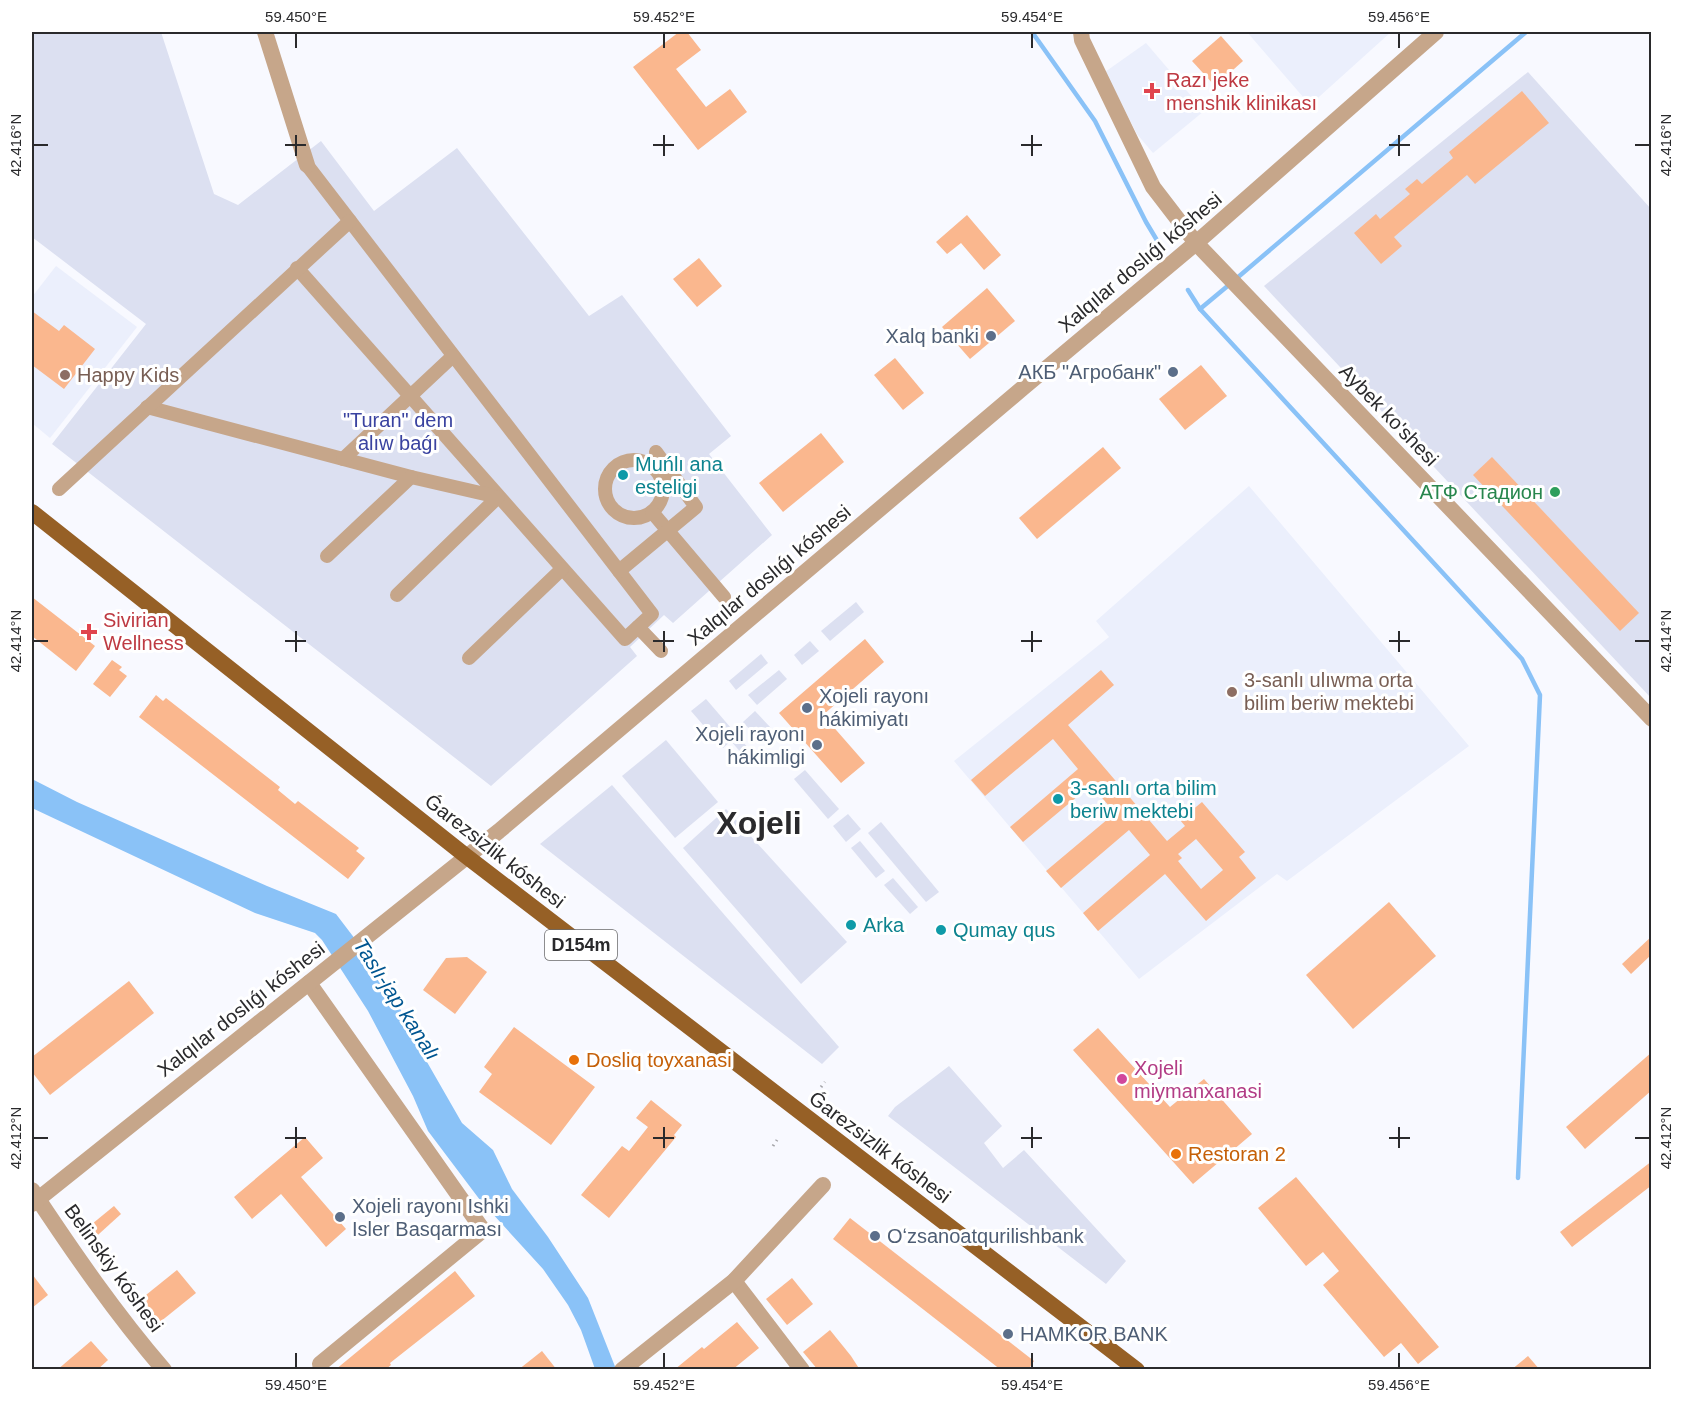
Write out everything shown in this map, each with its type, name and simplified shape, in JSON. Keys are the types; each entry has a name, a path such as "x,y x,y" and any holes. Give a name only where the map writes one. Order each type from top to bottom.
{"main road":[{"name":"Ǵarezsizlik kóshesi","path":"32,512 466,856 1137,1370"}],"street":[{"path":"265,32 307,165 652,614 624,639 297,268"},
{"name":"Aybek ko'shesi","path":"1081,32 1082,40 1153,187 1196,243 1652,719"},
{"name":"Xalqılar doslıǵı kóshesi","path":"34,1198 499,831 1196,243 1436,32"},
{"path":"59,489 350,221"},
{"path":"343,459 453,356"},
{"path":"147,407 411,477 498,496"},
{"path":"619,571 696,507 661,467 630,459 612,469 607,477 606,497 610,506 626,517 635,518 652,512 658,505 663,487 661,467 656,452"},
{"path":"327,556 411,477"},
{"path":"397,595 498,496"},
{"path":"652,512 724,597"},
{"path":"469,658 562,569"},
{"path":"638,627 662,651"},
{"path":"309,982 483,1230 320,1364"},
{"path":"628,1365 734,1281 823,1185"},
{"name":"Belinskiy kóshesi","path":"34,1198 92,1278 164,1370"},
{"path":"734,1281 802,1370"}],"path":[{"path":"821,1087 825,1082"},
{"path":"772,1146 777,1140"}],"shaded area":[{"path":"1247,32 1391,32 1310,105"},
{"name":"Razı jeke menshik klinikası","path":"1146,43 1204,111 1153,153 1137,134 1105,72"},
{"name":"Happy Kids","path":"56,266 137,327 50,438 32,423 32,297"},
{"name":"3-sanlı ulıwma orta bilim beriw mektebi","path":"1249,486 1469,746 1287,881 1277,874 1139,979 954,761 1109,637 1096,621"}],"green space":[{"name":"\"Turan\" dem alıw baǵı","path":"32,32 161,32 214,194 238,205 321,141 374,211 457,148 589,316 622,295 731,436 709,454 772,535 673,623 664,615 630,647 637,656 491,786 52,444 146,324 32,237"},
{"name":"АТФ Стадион","path":"1528,72 1651,209 1651,698 1264,286"},
{"path":"856,602 864,612 830,641 821,631"},
{"path":"810,641 819,651 802,665 794,655"},
{"path":"761,654 768,663 736,690 729,681"},
{"path":"779,670 787,679 757,705 748,695"},
{"path":"706,699 755,756 748,761 731,741 723,748 691,711"},
{"path":"755,711 771,728 758,739 743,722"},
{"path":"666,740 718,802 675,838 622,776"},
{"path":"805,770 839,809 828,819 794,779"},
{"path":"612,785 839,1047 822,1064 540,844"},
{"path":"726,809 847,942 801,984 683,848"},
{"path":"848,814 861,829 846,842 833,826"},
{"path":"881,822 939,892 926,902 868,833"},
{"path":"860,841 885,871 876,878 851,848"},
{"path":"893,878 918,907 910,914 884,885"},
{"path":"949,1066 1002,1126 984,1143 1003,1168 1024,1150 1126,1261 1106,1284 888,1116 895,1107"}],"water":[{"path":"32,779 77,802 336,914 384,977 427,1062 462,1123 493,1150 512,1189 548,1237 588,1298 616,1369 595,1369 581,1330 568,1305 543,1269 480,1200 428,1131 413,1096 368,1011 322,940 315,933 255,913 32,808"}],"building":[{"path":"679,32 687,32 701,50 676,69 706,107 730,89 747,112 698,150 633,67"},
{"path":"1221,36 1243,61 1215,86 1192,61"},
{"path":"1522,91 1549,123 1475,184 1467,175 1394,237 1402,246 1381,264 1354,233 1376,214 1380,219 1410,194 1405,189 1417,179 1422,184 1453,158 1449,152"},
{"path":"967,215 1001,255 984,270 961,243 947,254 936,242"},
{"path":"699,258 722,286 697,307 673,279"},
{"path":"987,288 1015,321 970,359 942,327"},
{"path":"32,311 59,331 64,325 95,349 64,389 32,365"},
{"path":"895,358 924,393 903,410 874,375"},
{"path":"1201,365 1227,396 1185,430 1159,399"},
{"path":"821,433 844,462 783,512 759,483"},
{"path":"1103,447 1121,468 1037,539 1019,518"},
{"path":"1492,457 1639,613 1620,631 1473,475"},
{"path":"32,597 95,646 76,671 32,636"},
{"name":"Xojeli rayonı hákimiyatı","path":"865,639 884,662 823,715 865,763 841,783 779,713"},
{"path":"112,660 122,667 119,670 127,676 110,697 93,684"},
{"name":"3-sanlı orta bilim beriw mektebi","path":"1101,670 1114,685 1068,725 1167,841 1185,826 1180,820 1202,802 1245,852 1239,857 1256,878 1206,921 1165,874 1098,931 1083,913 1150,855 1129,830 1061,888 1046,871 1115,813 1091,785 1023,842 1010,827 1078,769 1053,739 985,796 971,780","holes":["1196,839 1223,870 1201,889 1178,861 1182,858 1178,854"]},
{"path":"156,695 163,701 166,698 280,787 278,790 295,804 298,801 359,848 356,851 365,858 348,879 139,717"},
{"path":"1389,902 1436,956 1353,1029 1306,975"},
{"path":"1652,936 1652,954 1631,974 1622,964"},
{"path":"467,957 487,972 455,1014 423,990 446,958"},
{"path":"129,981 154,1013 50,1095 32,1072 32,1057"},
{"path":"514,1027 595,1087 551,1145 479,1092 492,1074 484,1067"},
{"path":"1098,1028 1170,1107 1204,1079 1252,1134 1193,1184 1073,1050"},
{"path":"1652,1052 1652,1090 1585,1149 1566,1127"},
{"path":"651,1100 682,1125 674,1135 676,1137 609,1218 581,1195 622,1146 629,1151 648,1127 636,1118"},
{"path":"305,1137 323,1158 301,1177 346,1229 326,1247 281,1194 252,1219 234,1197"},
{"path":"1652,1161 1652,1185 1572,1247 1560,1232"},
{"path":"1296,1177 1439,1347 1418,1364 1401,1343 1384,1357 1323,1285 1339,1271 1323,1252 1306,1266 1258,1208"},
{"path":"114,1206 121,1214 89,1243 81,1233"},
{"path":"850,1218 1034,1361 1028,1370 1001,1370 833,1239"},
{"path":"177,1270 196,1293 155,1326 136,1303"},
{"path":"455,1271 475,1296 390,1363 391,1365 385,1370 335,1370"},
{"path":"32,1274 48,1295 32,1308"},
{"path":"792,1278 813,1304 787,1325 766,1299"},
{"path":"737,1322 759,1348 732,1370 674,1370 702,1347 704,1349"},
{"path":"830,1330 860,1370 818,1370 803,1352"},
{"path":"91,1341 108,1360 97,1370 57,1370"},
{"path":"542,1351 557,1370 518,1370"},
{"path":"1528,1356 1540,1370 1511,1370"}],"waterway":[{"path":"1032,32 1095,121 1158,242"},
{"path":"1237,278 1526,32"},
{"path":"1200,309 1230,284"},
{"path":"1188,290 1200,309 1522,659 1540,695 1518,1178"}],"place":[{"name":"Razı jeke menshik klinikası","path":"1152,91"},
{"name":"Xalq banki","path":"991,336"},
{"name":"АКБ \"Агробанк\"","path":"1173,372"},
{"name":"Happy Kids","path":"65,375"},
{"name":"Muńlı ana esteligi","path":"623,475"},
{"name":"АТФ Стадион","path":"1555,492"},
{"name":"Sivirian Wellness","path":"89,632"},
{"name":"3-sanlı ulıwma orta bilim beriw mektebi","path":"1232,692"},
{"name":"Xojeli rayonı hákimiyatı","path":"807,708"},
{"name":"Xojeli rayonı hákimligi","path":"817,745"},
{"name":"3-sanlı orta bilim beriw mektebi","path":"1058,799"},
{"name":"Arka","path":"851,925"},
{"name":"Qumay qus","path":"941,930"},
{"name":"Dosliq toyxanasi","path":"574,1060"},
{"name":"Xojeli miymanxanasi","path":"1122,1079"},
{"name":"Restoran 2","path":"1176,1154"},
{"name":"Xojeli rayonı Ishki Isler Basqarması","path":"340,1217"},
{"name":"Oʻzsanoatqurilishbank","path":"875,1236"},
{"name":"HAMKOR BANK","path":"1008,1334"}],"district":[{"name":"Xojeli","path":"759,823"}],"water label":[{"name":"Taslı-jap kanalı","path":"397,999"}]}
